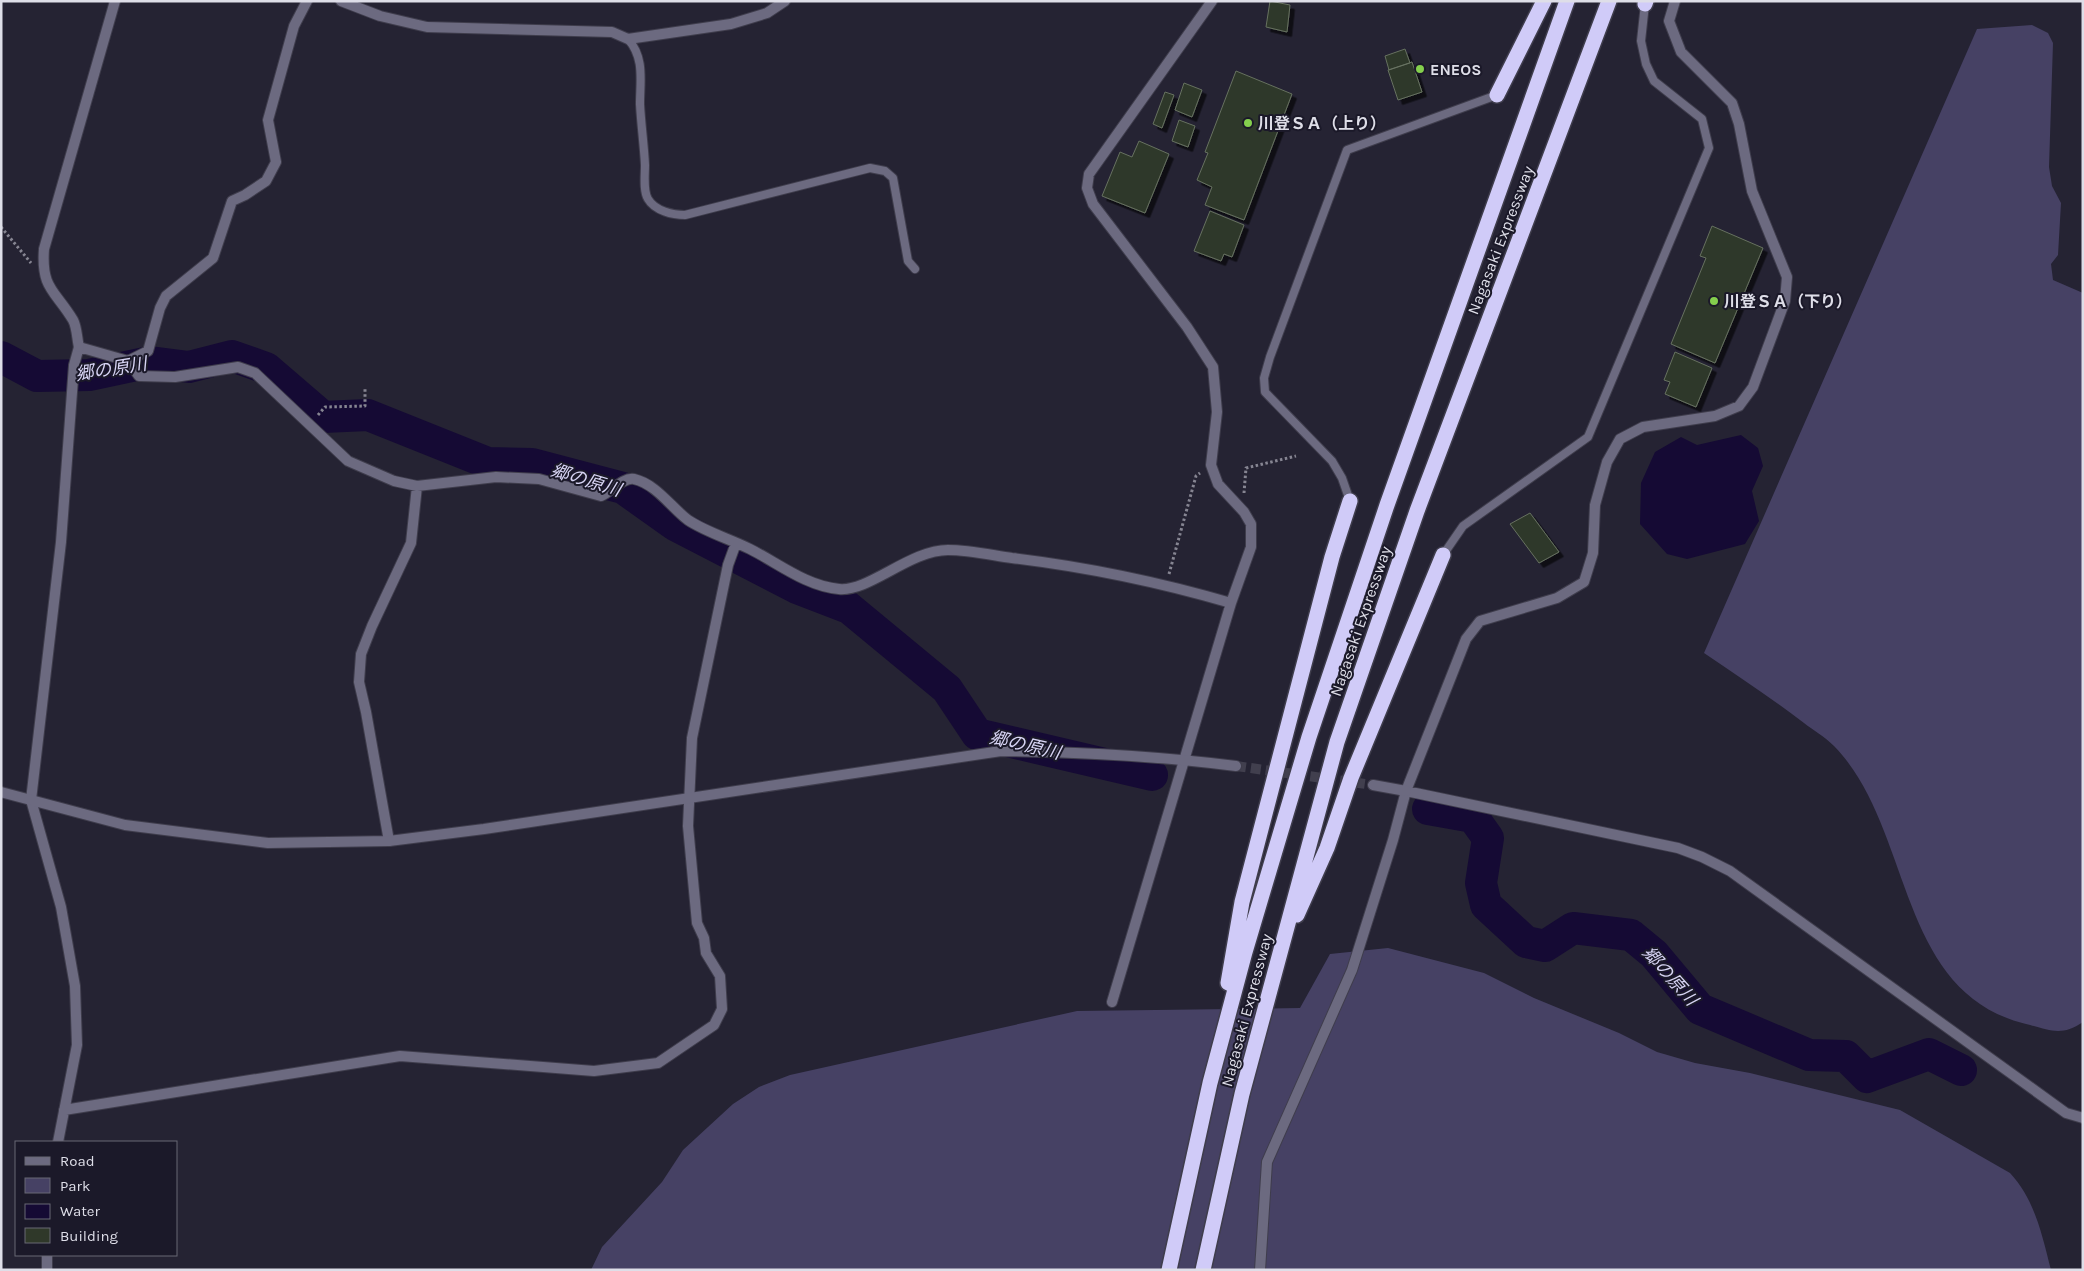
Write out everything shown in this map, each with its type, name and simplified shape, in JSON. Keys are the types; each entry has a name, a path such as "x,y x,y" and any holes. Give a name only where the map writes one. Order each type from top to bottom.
{"highway":[{"path":"1497,95 1544,1"},
{"name":"Nagasaki Expressway","path":"1169,1270 1210,1083 1245,952 1309,737 1387,505 1567,1"},
{"name":"Nagasaki Expressway","path":"1203,1270 1242,1094 1337,742 1417,511 1609,1"},
{"path":"1210,1083 1242,902 1332,557 1350,501"},
{"path":"1277,959 1327,848 1351,778 1443,554"}],"street":[{"path":"58,1141 77,1046 75,986 61,907 31,800 60,542 74,366 79,347 74,322 52,294 43,269 44,249 115,1"},
{"path":"128,361 148,351 160,308 166,296 213,258 232,200 245,195 266,181 276,162 268,120 294,26 308,1"},
{"path":"341,1 380,16 427,27 612,32 628,39 730,24 767,14 785,1"},
{"path":"1112,1002 1231,603 1251,547 1250,524 1244,512 1218,484 1211,465 1217,412 1214,367 1187,327 1093,204 1087,188 1089,174 1212,1"},
{"path":"1260,1270 1267,1162 1352,970 1393,840 1406,791 1466,639 1480,621 1557,598 1584,582 1594,553 1595,505 1607,462 1620,439 1643,427 1715,416 1739,406 1753,387 1785,301 1787,277 1752,190 1739,124 1732,103 1681,52 1669,20 1675,1"},
{"path":"79,347 128,361 139,376 175,377 238,367 254,372 348,460 394,481 417,486 505,478 539,479 601,496 609,493 626,480 633,478 651,487 689,520 803,578 840,589 858,586 926,553 948,550 1066,565 1166,584 1231,603"},
{"path":"389,841 366,712 358,682 361,654 372,626 411,544 417,486"},
{"path":"64,1110 400,1056 594,1071 658,1063 714,1025 722,1009 720,976 706,953 704,938 696,923 688,826 691,798 692,738 728,565 736,543"},
{"path":"1,792 125,825 268,843 389,841 484,830 1001,751 1070,752 1184,760 1236,766"},
{"path":"1373,785 1678,848 1709,860 1730,870 2066,1113 2083,1118"},
{"path":"47,1256 47,1270"}],"lane":[{"path":"1443,554 1463,526 1588,437 1709,148 1702,119 1654,81 1646,64 1641,41 1646,2"},
{"path":"628,39 637,48 641,71 640,106 648,200 674,215 685,214 870,168 878,168 893,178 908,261 915,269"},
{"path":"1350,501 1342,478 1332,461 1266,392 1264,378 1270,357 1347,150 1497,95"}],"path":[{"path":"1,227 27,260 43,269"},
{"path":"325,408 365,406 365,388"},
{"path":"1244,512 1246,468 1296,456"},
{"path":"1166,584 1196,476 1211,465"}],"green space":[{"path":"2032,25 2048,33 2053,43 2049,167 2052,186 2061,203 2058,255 2051,264 2053,280 2083,293 2083,1022 2062,1031 2026,1024 1983,1006 1952,979 1929,944 1911,904 1879,820 1860,780 1834,746 1823,737 1704,653 1977,29"},
{"path":"1388,948 1484,973 1534,998 1619,1033 1657,1052 1695,1063 1750,1073 1900,1110 2010,1173 2019,1183 2032,1206 2041,1231 2051,1270 591,1270 602,1247 662,1182 683,1150 733,1104 759,1087 790,1075 1077,1011 1300,1008 1330,954"}],"water":[{"path":"1741,435 1758,448 1763,466 1752,491 1759,521 1745,544 1687,559 1667,554 1640,524 1641,483 1655,452 1681,437 1697,445"}],"building":[{"path":"1270,1 1290,5 1287,32 1266,27"},
{"path":"1405,49 1410,63 1389,70 1385,56"},
{"path":"1412,62 1422,92 1398,100 1388,70"},
{"name":"川登ＳＡ（上り）","path":"1236,71 1292,94 1244,220 1205,205 1212,187 1197,180 1208,153 1205,152"},
{"path":"1184,83 1202,90 1192,117 1175,110"},
{"path":"1165,92 1174,95 1162,128 1153,124"},
{"path":"1179,120 1195,126 1188,147 1172,141"},
{"path":"1139,141 1169,154 1145,213 1102,196 1120,152 1132,157"},
{"path":"1210,211 1244,225 1232,257 1224,254 1221,261 1194,251"},
{"name":"川登ＳＡ（下り）","path":"1712,226 1763,248 1715,363 1671,344 1706,258 1700,256"},
{"path":"1675,352 1712,368 1696,407 1665,394 1670,382 1664,380"},
{"path":"1530,513 1559,552 1539,563 1510,524"}],"waterway":[{"name":"郷の原川","path":"1,357 37,376 89,375 150,362 189,367 232,356 266,368 323,417 368,415 488,463 532,464 623,488 675,525 797,588 849,608 947,689 977,734 1152,775"},
{"name":"郷の原川","path":"1428,809 1473,817 1488,838 1481,883 1486,905 1526,942 1545,946 1573,928 1631,935 1654,954 1700,1009 1809,1055 1846,1056 1867,1077 1929,1054 1961,1070"}],"tunnel":[{"path":"1236,766 1373,785"}],"place":[{"name":"ENEOS","path":"1420,69"},
{"name":"川登ＳＡ（上り）","path":"1248,123"},
{"name":"川登ＳＡ（下り）","path":"1714,301"}]}
